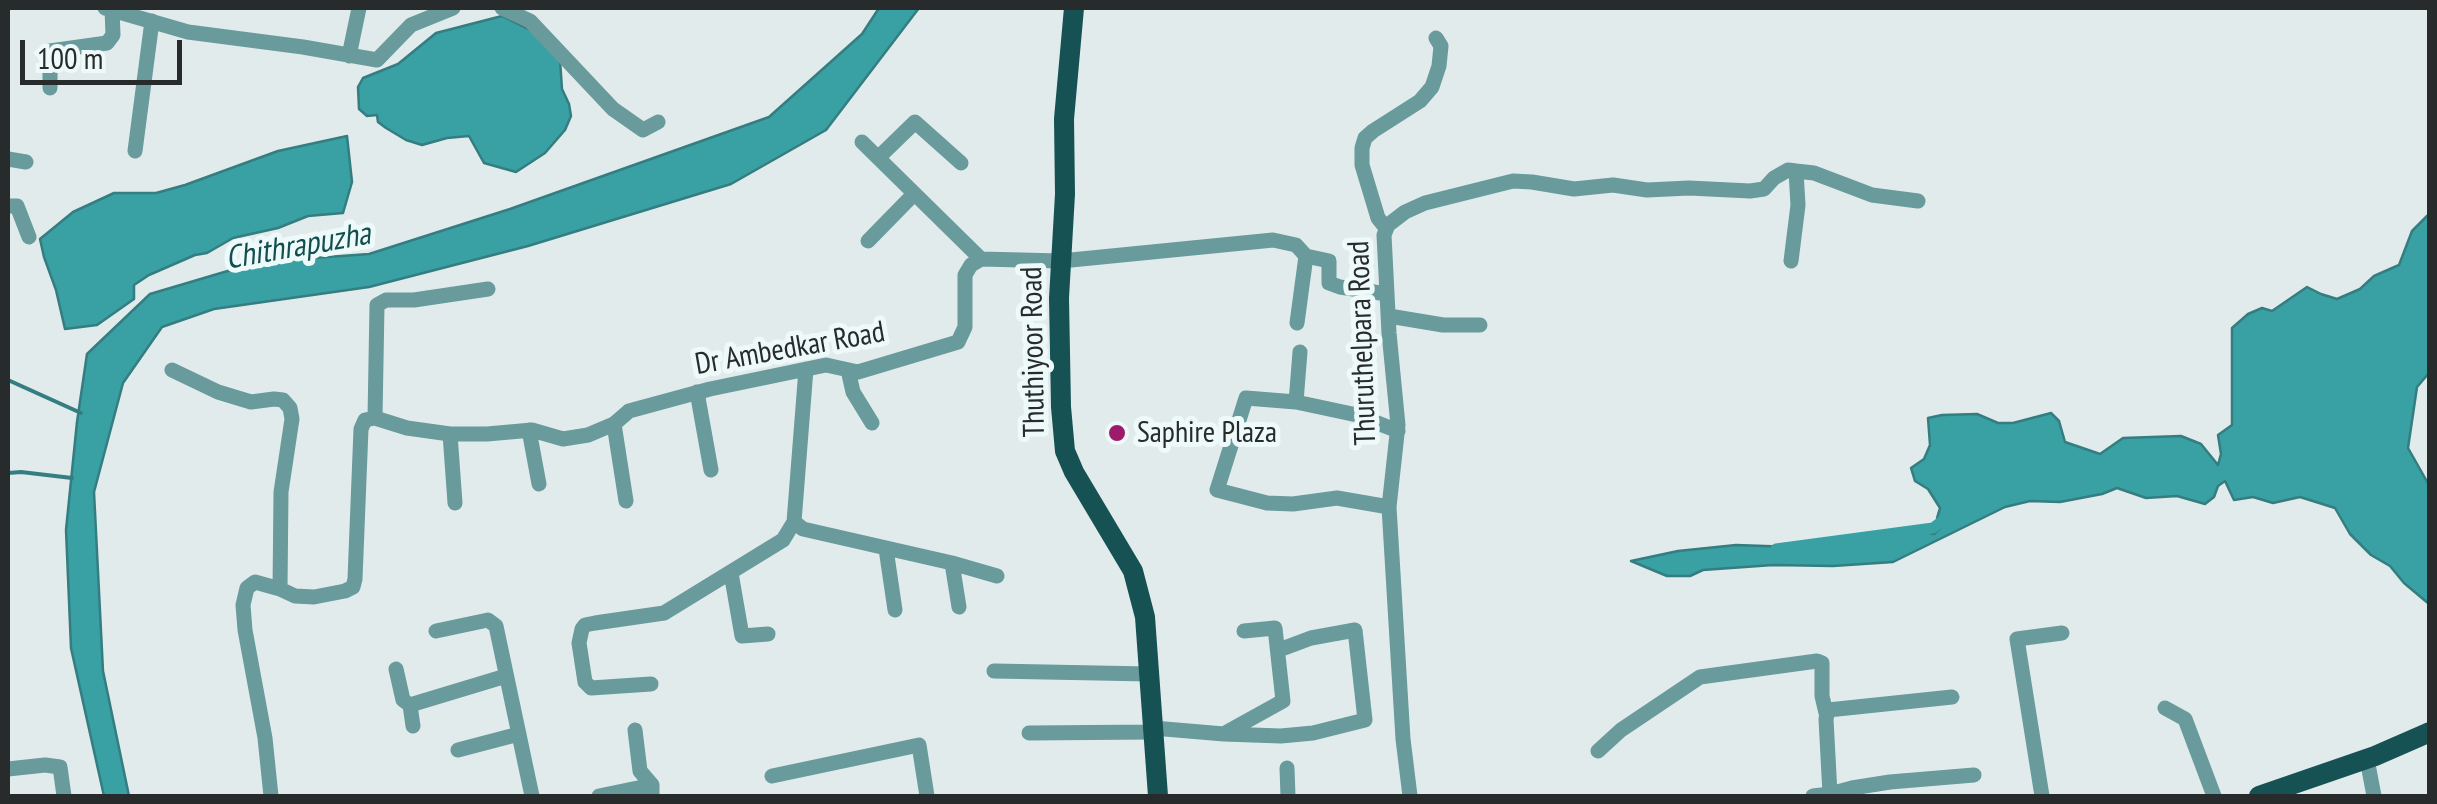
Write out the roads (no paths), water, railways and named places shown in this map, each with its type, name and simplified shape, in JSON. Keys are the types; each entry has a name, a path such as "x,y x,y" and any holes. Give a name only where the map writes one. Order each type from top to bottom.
{"main road":[{"name":"Thuthiyoor Road","path":"1074,8 1064,119 1065,194 1059,298 1065,450 1074,472 1134,571 1145,618 1158,796"},
{"path":"2259,796 2367,759 2430,732"}],"street":[{"path":"349,56 359,8"},
{"path":"50,88 50,51 108,43 116,9 188,32 376,60 411,26 453,8"},
{"path":"502,8 530,21 613,109 643,130 658,122"},
{"path":"135,152 152,20"},
{"path":"1386,228 1378,218 1362,165 1362,148 1373,131 1420,101 1432,87 1441,46 1436,38"},
{"path":"879,157 915,122 961,164"},
{"path":"862,142 981,259 1061,262 1273,240 1296,244 1306,256 1329,261 1329,283 1388,294"},
{"path":"8,159 26,162"},
{"path":"1791,262 1798,205 1796,170 1881,197 1918,201"},
{"name":"Thuruthelpara Road","path":"1410,796 1389,507 1398,430 1388,316 1386,228 1394,219 1425,204 1513,182 1574,189 1613,185 1647,190 1750,192 1764,189 1780,173 1796,170"},
{"path":"868,241 914,194"},
{"path":"8,206 17,206 29,237"},
{"path":"1297,322 1306,256"},
{"name":"Dr Ambedkar Road","path":"375,418 407,428 450,434 529,430 563,439 588,435 614,424 629,411 697,392 826,366 858,372 958,342 965,327 965,275 981,259"},
{"path":"271,796 265,738 245,630 243,605 247,588 255,582 295,596 314,597 352,587 357,556 361,429 365,420 375,418 378,305 386,300 414,300 488,289"},
{"path":"1388,316 1443,325 1480,325"},
{"path":"1296,402 1300,352"},
{"path":"650,684 596,690 586,685 582,629 594,623 664,613 784,540 794,522 806,369"},
{"path":"172,370 218,392 252,402 283,400 290,408 292,420 281,492 280,589"},
{"path":"848,370 853,392 872,423"},
{"path":"697,392 711,470"},
{"path":"1389,507 1337,498 1267,503 1217,490 1246,398 1296,402 1357,415 1398,430"},
{"path":"614,424 626,501"},
{"path":"529,430 540,484"},
{"path":"450,434 455,503"},
{"path":"794,522 803,529 997,576"},
{"path":"886,549 895,610"},
{"path":"952,563 959,607"},
{"path":"730,573 742,636 768,634"},
{"path":"436,631 488,620 496,626 532,796"},
{"path":"1224,734 1284,701 1275,628 1244,632"},
{"path":"1029,733 1153,730 1264,736 1312,733 1365,720 1355,630 1311,638 1279,650"},
{"path":"2042,796 2017,639 2062,634"},
{"path":"1598,751 1621,730 1700,677 1817,661 1822,663 1830,795"},
{"path":"396,668 403,700 410,705 413,726"},
{"path":"994,671 1149,674"},
{"path":"410,705 506,676"},
{"path":"1826,713 1839,708 1952,697"},
{"path":"2165,708 2186,719 2214,796"},
{"path":"1258,715 1264,736"},
{"path":"599,796 652,791 640,771 635,730"},
{"path":"458,750 519,734"},
{"path":"772,776 920,745 927,796"},
{"path":"2367,759 2374,796"},
{"path":"8,769 60,766 64,796"},
{"path":"1287,768 1288,796"},
{"path":"1812,796 1890,782 1974,776"}],"water":[{"path":"879,8 919,8 826,130 731,184 528,246 369,287 214,309 162,327 123,383 94,492 103,671 129,796 104,796 71,648 66,530 87,354 150,294 258,262 369,254 510,209 769,117 862,34"},
{"path":"502,16 534,32 560,60 562,89 571,116 565,130 545,153 516,172 484,163 469,136 422,145 386,128 378,122 377,115 367,116 359,109 358,87 363,78 398,64 436,33"},
{"path":"347,136 352,182 343,213 308,216 278,228 233,238 207,253 149,275 134,285 134,299 97,325 65,329 40,239 73,212 114,193 156,193 278,151"},
{"path":"2429,214 2429,373 2417,387 2408,448 2429,485 2429,604 2350,534 2335,508 2300,497 2273,503 2253,497 2234,500 2225,481 2205,504 2177,496 2146,498 2117,488 2060,502 2030,501 2005,507 1893,562 1773,565 1667,576 1631,561 1736,545 1830,545 1934,534 1940,528 1940,508 1928,489 1915,481 1911,468 1924,459 1930,445 1928,418 1942,415 1977,414 1998,423 2013,423 2051,413 2059,421 2065,442 2100,454 2123,438 2181,436 2201,444 2218,465 2218,435 2232,425 2232,328 2248,314 2262,308 2272,311 2307,287 2337,299 2360,289 2374,276 2399,265 2412,231"}],"waterway":[{"path":"8,380 81,413"},
{"path":"8,473 72,478"},
{"path":"1776,549 1933,528 1951,514"}],"place":[{"name":"Saphire Plaza","path":"1117,433"}],"water label":[{"name":"Chithrapuzha","path":"298,247"}]}
